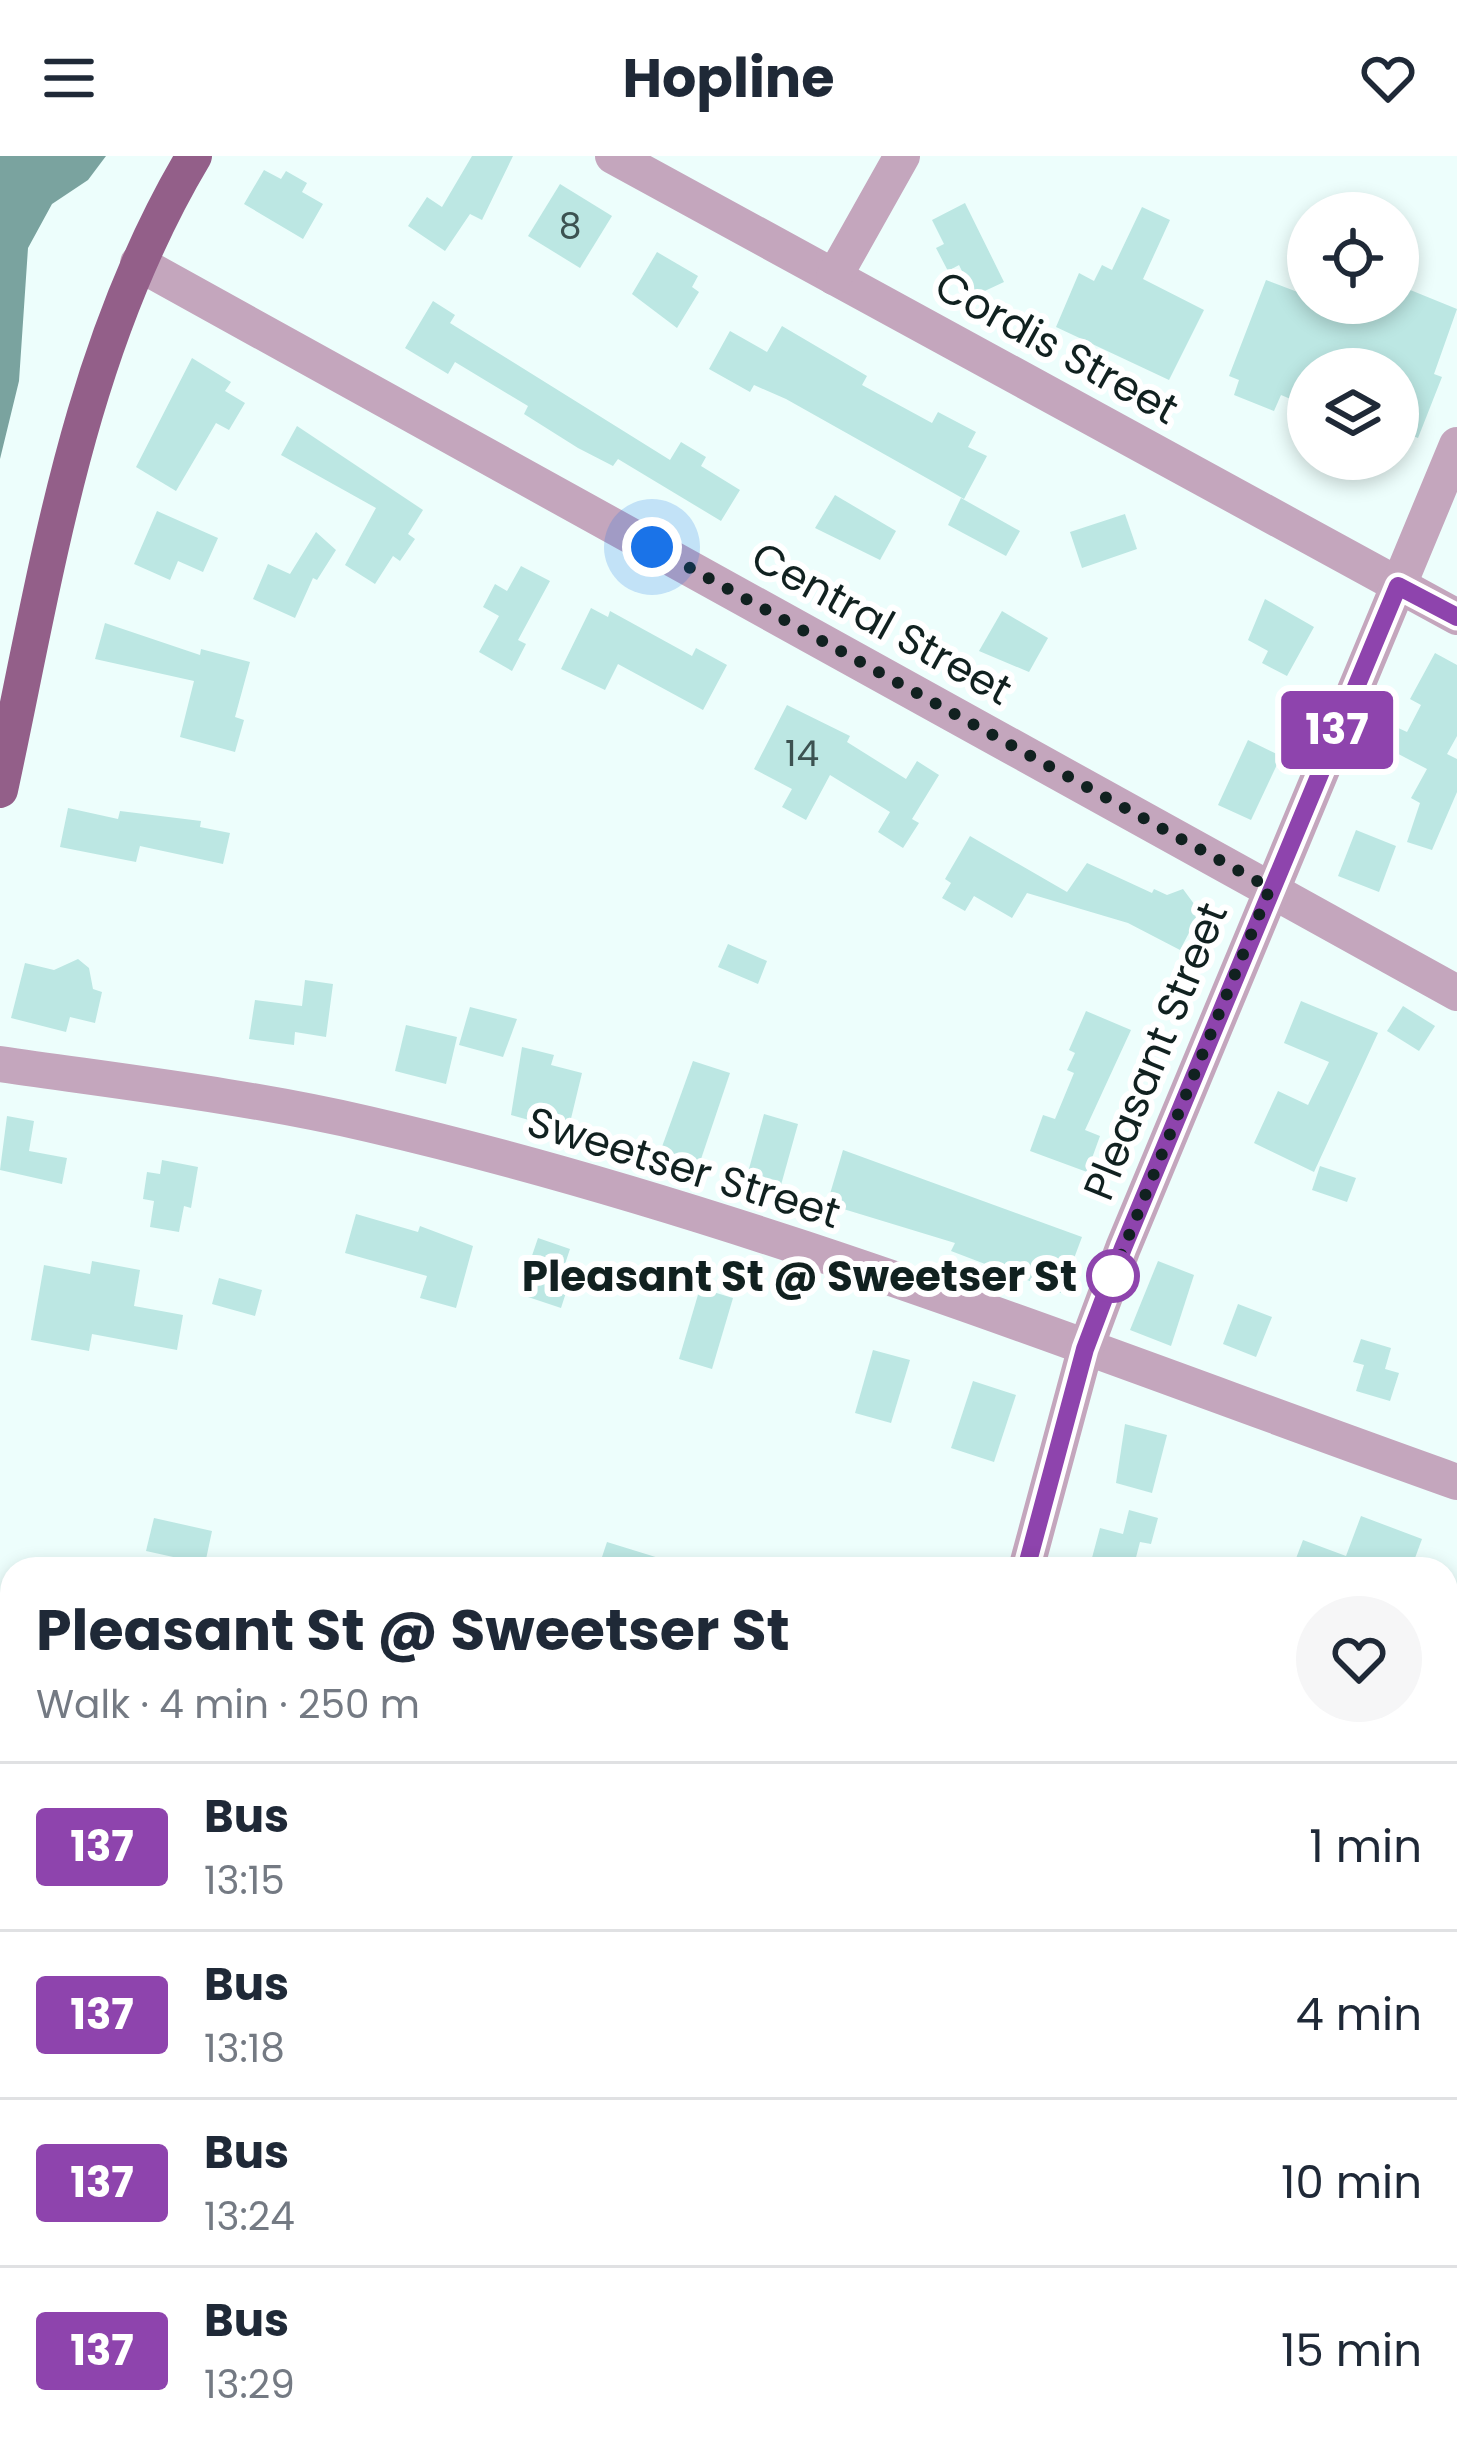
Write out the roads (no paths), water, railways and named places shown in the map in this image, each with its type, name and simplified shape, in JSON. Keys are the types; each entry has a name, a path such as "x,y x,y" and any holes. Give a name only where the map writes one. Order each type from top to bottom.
{"main road":[{"path":"0,790 82,415 138,263 194,156"}],"street":[{"name":"Cordis Street","path":"613,156 1457,617"},
{"path":"834,277 902,156"},
{"name":"Central Street","path":"138,263 1457,993"},
{"name":"Pleasant Street","path":"1029,1557 1085,1349 1270,888 1457,446"},
{"name":"Sweetser Street","path":"0,1064 282,1106 418,1137 752,1231 1457,1482"}],"water":[{"path":"0,156 106,156 88,180 52,204 28,248 19,381 0,459"}],"place":[{"name":"Pleasant St @ Sweetser St","path":"1113,1276"}]}
